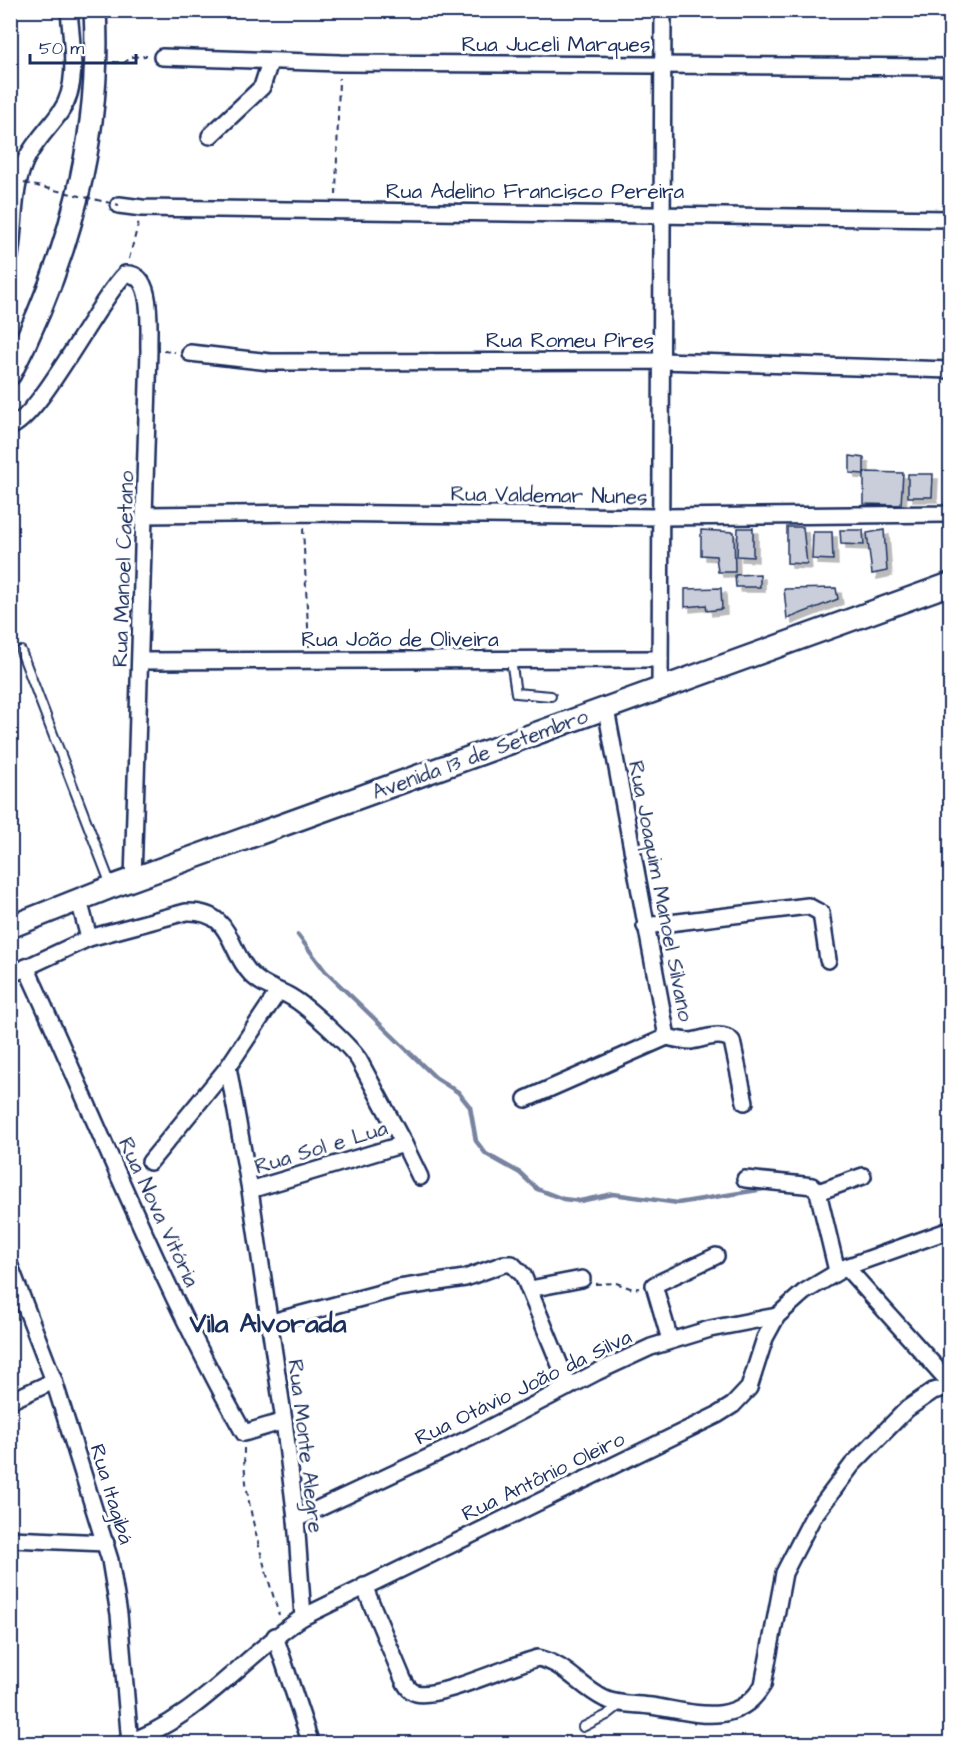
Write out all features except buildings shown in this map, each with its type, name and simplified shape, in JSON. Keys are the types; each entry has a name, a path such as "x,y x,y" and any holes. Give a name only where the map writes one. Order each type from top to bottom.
{"main road":[{"path":"10,374 46,297 75,204 90,132 96,61 94,10"},
{"name":"Avenida 13 de Setembro","path":"10,927 111,887 951,584"}],"street":[{"path":"10,256 18,183 36,142 63,109 73,76 69,10"},
{"path":"660,688 663,10"},
{"name":"Rua Juceli Marques","path":"162,57 340,63 951,67"},
{"path":"210,136 262,87 270,62"},
{"name":"Rua Adelino Francisco Pereira","path":"119,205 142,208 662,213 951,219"},
{"name":"Rua Manoel Caetano","path":"125,274 131,273 142,281 146,291 149,350 146,515 133,880"},
{"path":"10,427 28,414 93,321 116,283 125,274"},
{"name":"Rua Romeu Pires","path":"190,353 270,362 661,361 951,370"},
{"name":"Rua Valdemar Nunes","path":"146,515 302,513 660,517 946,514 951,511"},
{"name":"Rua João de Oliveira","path":"141,662 660,659"},
{"name":"Rua Joaquim Manoel Silvano","path":"526,1099 667,1037 606,709"},
{"path":"10,975 90,938 79,900"},
{"path":"645,926 808,906 821,913 828,960"},
{"name":"Rua Sol e Lua","path":"90,938 171,915 199,911 220,922 252,976 302,1005 351,1048 404,1144 250,1190"},
{"name":"Rua Nova Vitória","path":"26,967 126,1194 218,1387 244,1433"},
{"path":"150,1162 228,1067 278,992"},
{"path":"667,1037 690,1041 729,1037 732,1041 745,1102"},
{"name":"Rua Monte Alegre","path":"228,1067 250,1190 268,1323 285,1420 296,1519 303,1617"},
{"path":"404,1144 420,1177"},
{"path":"818,1192 863,1176"},
{"path":"364,1586 403,1679 409,1689 415,1693 439,1691 538,1658 551,1661 607,1700 622,1703 705,1715 731,1712 746,1706 756,1698 763,1685 784,1573 813,1517 852,1465 907,1409 933,1391 951,1385 842,1269 818,1192 812,1186 745,1179"},
{"name":"Rua Antônio Oleiro","path":"128,1743 156,1730 194,1706 279,1633 303,1617 717,1415 733,1405 749,1388 765,1338 777,1316 804,1292 842,1269 951,1230"},
{"path":"670,1340 654,1285 716,1256"},
{"path":"268,1323 399,1288 465,1278 504,1264 518,1268 530,1288 569,1387"},
{"name":"Rua Itagibá","path":"10,1266 54,1381 106,1543 119,1614 128,1743"},
{"path":"530,1288 582,1279"},
{"name":"Rua Otávio João da Silva","path":"296,1519 472,1437 569,1387 670,1340 777,1316"},
{"path":"10,1401 54,1381"},
{"path":"244,1433 285,1420"},
{"path":"10,1539 106,1543"},
{"path":"279,1633 311,1743"}],"lane":[{"path":"21,651 111,887"},
{"path":"511,660 516,693 551,696"},
{"path":"583,1727 607,1715 622,1703"}],"path":[{"path":"96,61 124,63 132,57 162,57"},
{"path":"336,211 340,63"},
{"path":"18,183 119,205"},
{"path":"125,274 142,208"},
{"path":"149,350 190,353"},
{"path":"302,513 310,661"},
{"path":"582,1279 590,1283 616,1283 633,1289 654,1285"},
{"path":"244,1433 246,1482 279,1633"}],"waterway":[{"path":"298,935 325,971 436,1078 458,1092 470,1107 476,1141 486,1154 520,1173 537,1189 563,1199 580,1201 613,1194 678,1203 770,1188"}],"district":[{"name":"Vila Alvorada","path":"268,1323"}]}
